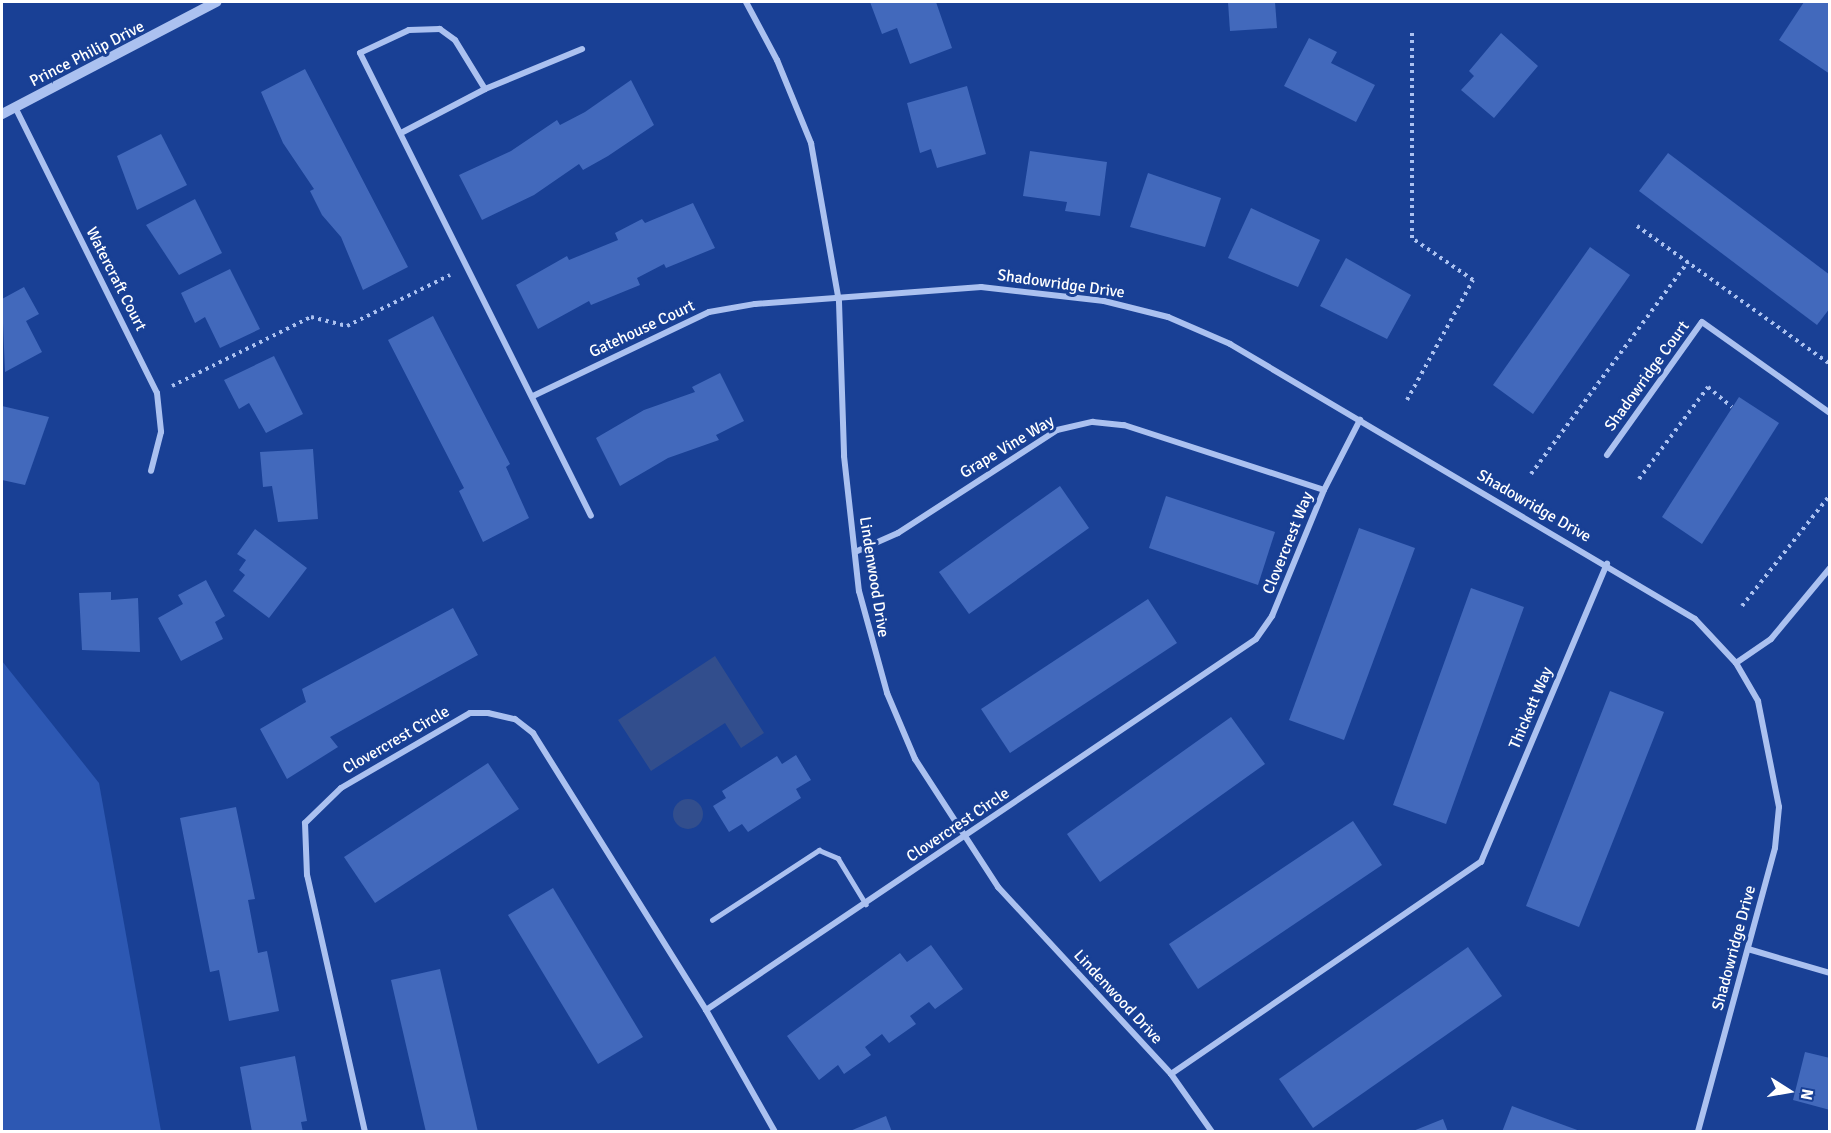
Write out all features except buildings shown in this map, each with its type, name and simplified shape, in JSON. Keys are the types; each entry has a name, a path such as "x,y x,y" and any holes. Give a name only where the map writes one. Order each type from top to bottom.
{"street":[{"name":"Prince Philip Drive","path":"2,114 216,2"},
{"name":"Lindenwood Drive","path":"746,2 777,60 811,143 839,302 844,456 865,629 887,693 915,759 964,838 998,887 1171,1074 1212,1131"},
{"path":"485,89 455,40 440,29 409,30 386,38 360,53 591,516"},
{"path":"401,134 485,89 582,49"},
{"name":"Watercraft Court","path":"15,107 158,393 161,432 151,471"},
{"name":"Shadowridge Drive","path":"839,302 981,287 1104,302 1168,317 1230,344 1607,564 1695,619 1736,663 1758,701 1779,807 1775,848 1698,1131"},
{"name":"Gatehouse Court","path":"533,396 710,312 839,302"},
{"name":"Shadowridge Court","path":"1606,455 1702,322 1830,413"},
{"name":"Clovercrest Way","path":"1224,661 1256,639 1272,616 1324,490 1360,420"},
{"name":"Grape Vine Way","path":"855,552 897,533 1057,430 1093,422 1124,424 1324,490"},
{"name":"Thickett Way","path":"1171,1074 1480,862 1607,564"},
{"path":"1736,663 1771,639 1830,568"},
{"name":"Clovercrest Circle","path":"706,1010 1224,661"},
{"name":"Clovercrest Circle","path":"365,1131 307,875 305,823 340,788 470,713 515,719 533,733 706,1010 775,1131"},
{"path":"1748,949 1830,973"}],"lane":[{"path":"712,920 819,850 838,858 866,904"}],"path":[{"path":"1407,400 1473,280 1412,238 1412,33"},
{"path":"1637,226 1830,364"},
{"path":"1531,474 1688,262"},
{"path":"158,393 311,317 347,326 468,267"},
{"path":"1640,479 1708,387 1732,407"},
{"path":"1742,606 1830,495"}],"shaded area":[{"path":"715,656 764,733 741,748 725,723 651,771 618,720"},
{"path":"2,661 99,783 161,1131 2,1131"},
{"path":"688,799 699,803 703,814 699,825 688,829 677,825 673,814 677,803"}]}
